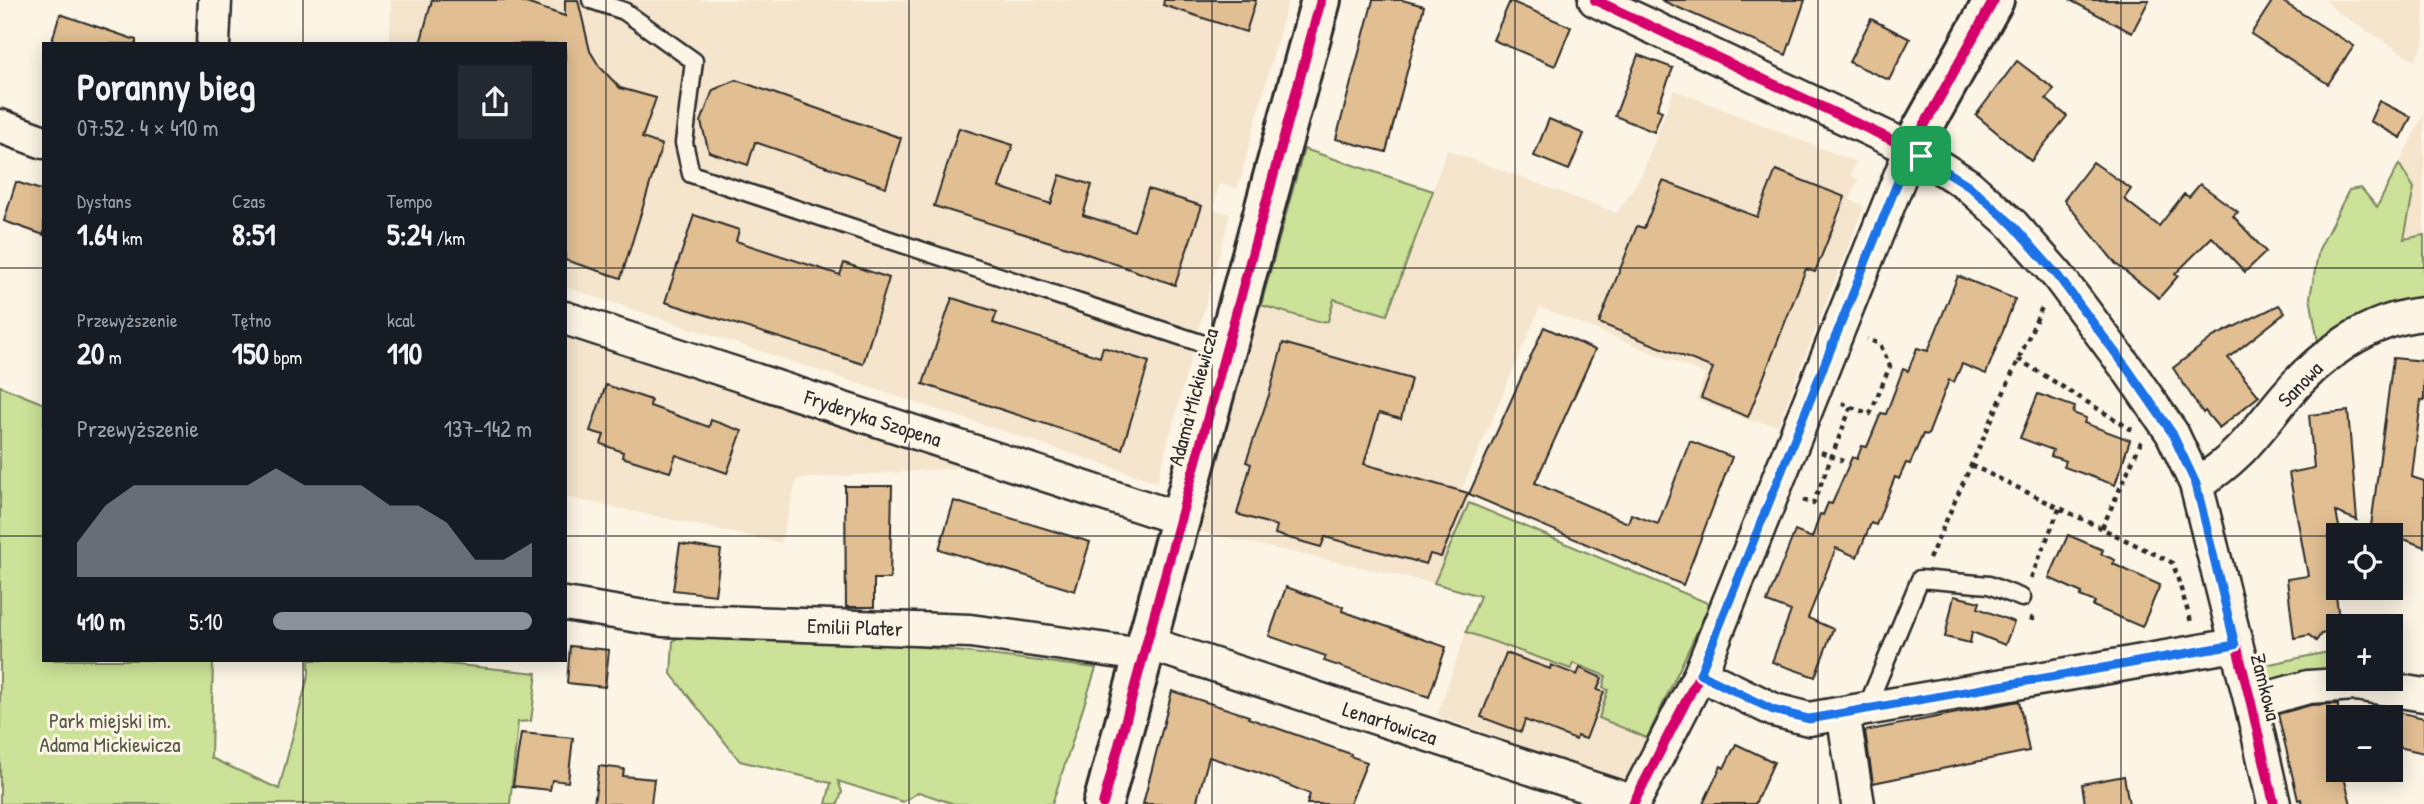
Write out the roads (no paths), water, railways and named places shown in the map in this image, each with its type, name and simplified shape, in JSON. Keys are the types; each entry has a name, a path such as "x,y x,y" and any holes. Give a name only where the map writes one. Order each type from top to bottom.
{"street":[{"path":"213,42 215,0"},
{"name":"Adama Mickiewicza","path":"1103,804 1321,0"},
{"path":"1633,803 1700,674 1911,149 1994,0"},
{"name":"Zamkowa","path":"1600,1 1911,149 1968,185 2013,225 2058,276 2172,433 2196,484 2274,804"},
{"path":"0,126 42,141"},
{"name":"Sanowa","path":"2196,484 2233,459 2302,378 2339,347 2361,332 2381,324 2424,314"},
{"name":"Fryderyka Szopena","path":"567,319 1180,519"},
{"name":"Emilii Plater","path":"567,604 663,620 970,631 1145,649"},
{"path":"1700,674 1773,710 1809,719 2235,645"},
{"name":"Lenartowicza","path":"1145,649 1633,803"},
{"path":"2251,703 2308,687 2356,684 2424,695"},
{"path":"1854,711 1854,800"}],"lane":[{"path":"591,0 624,11 694,61 684,144 691,174 1225,351"},
{"path":"1854,711 1920,579 1989,585 2022,598"}],"park label":[{"name":"Park miejski im. Adama Mickiewicza","path":"110,732"}]}
